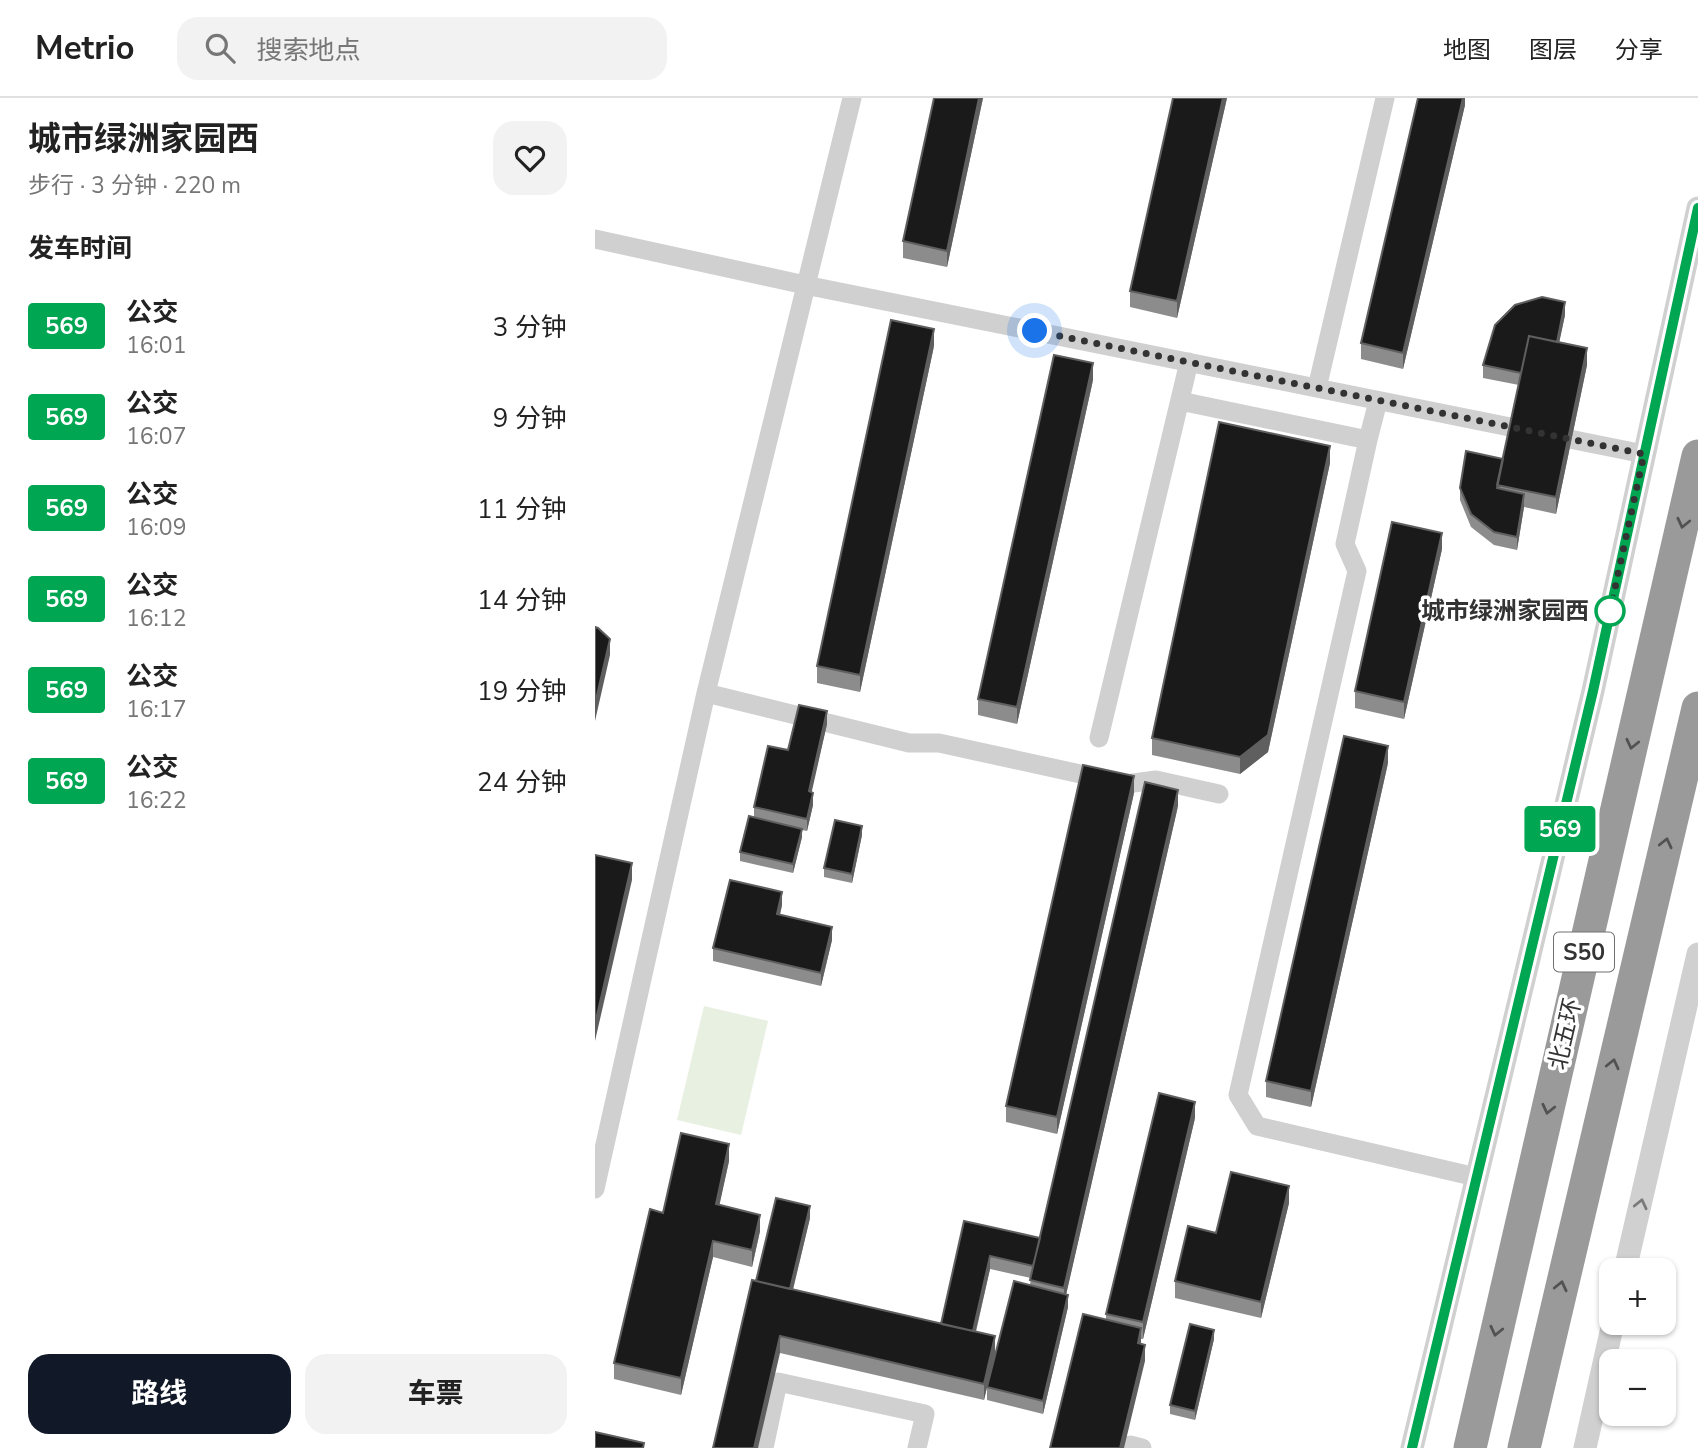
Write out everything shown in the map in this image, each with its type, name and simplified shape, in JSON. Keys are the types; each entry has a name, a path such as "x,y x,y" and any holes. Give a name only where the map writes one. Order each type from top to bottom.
{"highway":[{"name":"北五环","path":"1470,1448 1698,456"},
{"name":"S50","path":"1524,1448 1698,708"}],"street":[{"path":"595,1189 706,693 852,98"},
{"path":"1317,388 1385,98"},
{"path":"1412,1448 1593,691 1698,208"},
{"path":"595,239 805,285 1644,454"},
{"path":"1099,738 1189,362"},
{"path":"1180,401 1368,440"},
{"path":"1378,401 1345,544 1357,571 1238,1096 1257,1126 1476,1178"},
{"path":"706,693 909,743 939,743 1126,784 1156,780 1219,794"},
{"path":"1628,1258 1698,954"},
{"path":"1585,1448 1610,1335"},
{"path":"764,1448 778,1382 925,1415 917,1448"},
{"path":"1130,1448 1130,1445 1142,1448"}],"green space":[{"path":"704,1006 768,1021 741,1135 677,1120"}],"building":[{"path":"934,98 979,98 947,251 903,241"},
{"path":"1173,98 1223,98 1177,301 1130,291"},
{"path":"1418,98 1463,98 1403,353 1361,343"},
{"path":"1542,297 1565,302 1557,342 1529,336 1521,373 1483,365 1495,325 1515,305"},
{"path":"891,320 934,329 860,675 817,666"},
{"path":"1529,336 1587,348 1556,497 1497,485"},
{"path":"1054,355 1093,363 1017,707 978,699"},
{"path":"1219,422 1330,446 1268,735 1240,757 1152,738"},
{"path":"1466,451 1503,459 1497,488 1524,494 1517,537 1494,532 1471,514 1460,488"},
{"path":"1392,522 1442,533 1404,702 1355,691"},
{"path":"595,627 610,639 595,704"},
{"path":"799,705 827,711 809,791 813,793 807,819 754,807 768,746 788,750"},
{"path":"1344,736 1388,746 1311,1091 1266,1081"},
{"path":"1083,765 1134,776 1057,1117 1006,1106"},
{"path":"1145,782 1178,790 1064,1288 1030,1280"},
{"path":"749,816 802,829 793,864 740,852"},
{"path":"835,820 862,826 852,874 824,868"},
{"path":"595,855 632,863 595,1024"},
{"path":"730,880 782,892 777,914 832,927 821,973 713,948"},
{"path":"1159,1093 1195,1102 1143,1322 1106,1314"},
{"path":"681,1133 729,1144 716,1204 760,1215 752,1250 713,1241 681,1378 614,1363 650,1209 663,1213"},
{"path":"1231,1172 1289,1186 1261,1302 1175,1281 1188,1226 1216,1233"},
{"path":"776,1198 810,1206 790,1289 756,1281"},
{"path":"964,1221 1040,1238 1033,1266 990,1256 973,1331 941,1324"},
{"path":"752,1280 995,1336 984,1384 780,1336 754,1448 713,1448"},
{"path":"1014,1281 1068,1295 1043,1401 987,1387"},
{"path":"1083,1314 1141,1328 1138,1343 1145,1345 1120,1448 1050,1448"},
{"path":"1190,1324 1214,1330 1195,1411 1170,1405"},
{"path":"595,1432 644,1443 643,1448 595,1448"}],"bus line":[{"name":"569","path":"1412,1448 1593,691 1698,208"}],"place":[{"name":"城市绿洲家园西","path":"1610,611"}],"route":[{"path":"1035,331 1644,454 1610,611"}]}
